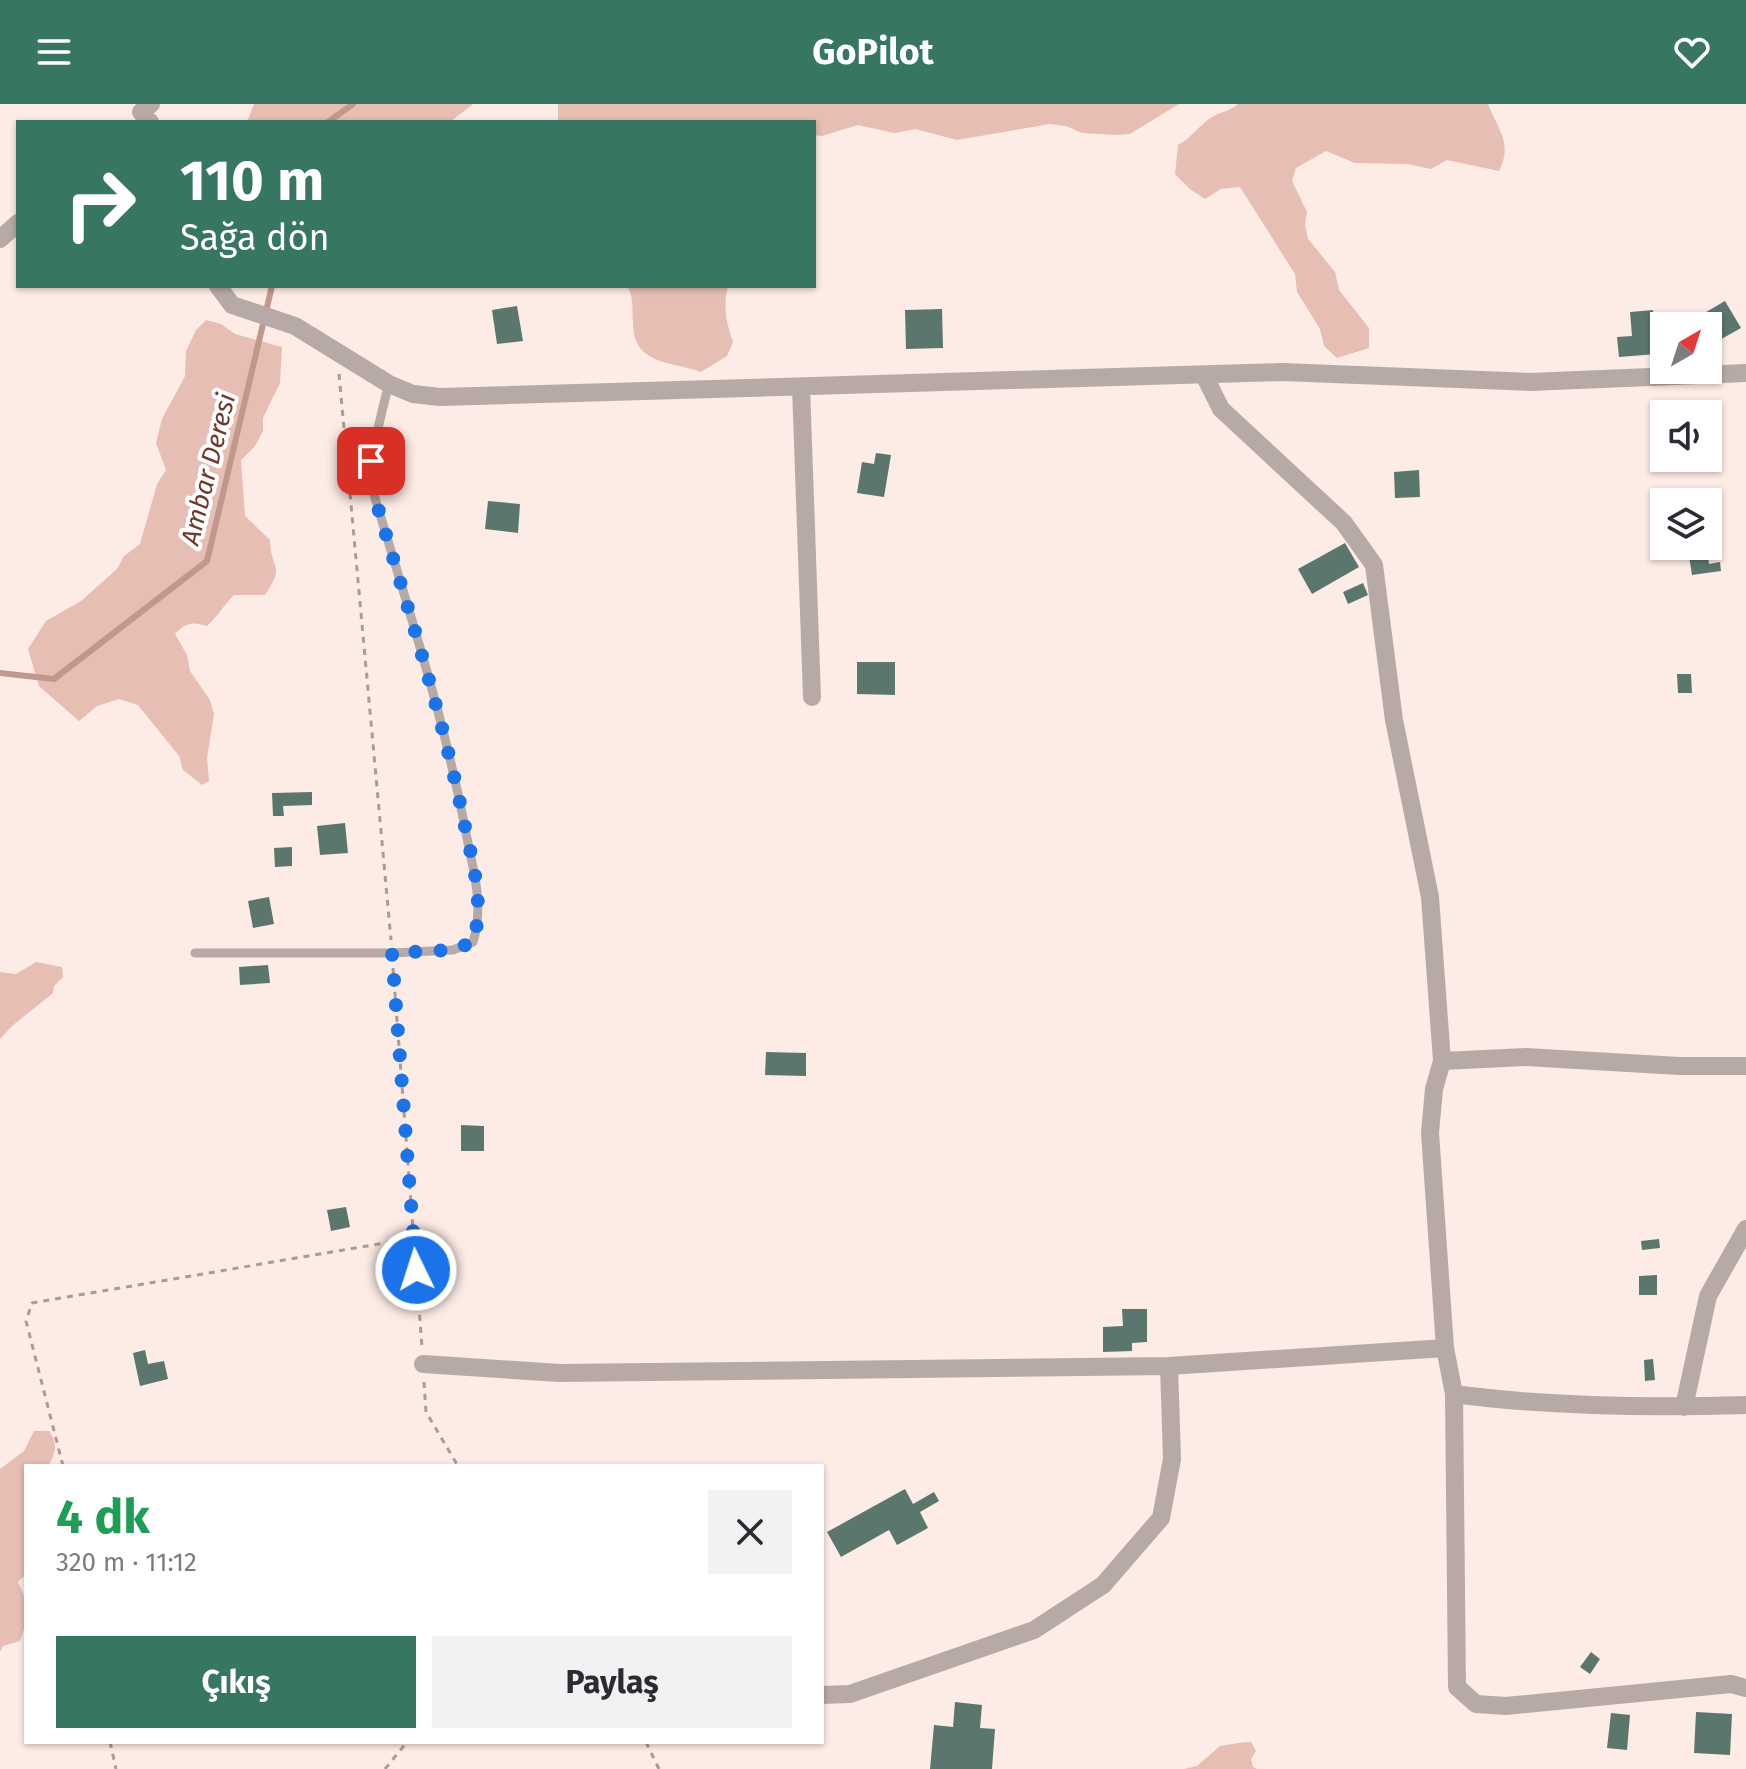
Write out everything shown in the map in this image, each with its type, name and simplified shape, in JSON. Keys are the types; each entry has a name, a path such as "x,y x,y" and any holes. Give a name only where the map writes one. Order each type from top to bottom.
{"street":[{"path":"0,239 16,225"},
{"path":"219,288 232,305 295,326 389,384 413,394 440,397 1283,372 1530,382 1746,373"},
{"path":"1204,375 1221,409 1344,523 1374,565 1394,720 1430,897 1442,1061 1434,1089 1430,1133 1445,1348 1454,1394 1457,1687 1476,1704 1506,1706 1731,1684 1746,1688"},
{"path":"801,387 812,697"},
{"path":"1442,1061 1526,1057 1679,1066 1746,1066"},
{"path":"1684,1407 1708,1296 1746,1229"},
{"path":"423,1364 559,1373 1169,1366 1445,1348"},
{"path":"824,1695 850,1694 1034,1630 1103,1585 1161,1518 1172,1459 1169,1366"},
{"path":"1454,1394 1517,1402 1684,1407 1746,1405"}],"lane":[{"path":"195,953 392,953 453,950 473,942 479,922 477,892 451,758 373,491 371,461 389,384"}],"path":[{"path":"337,350 392,953 426,1412 457,1464"},
{"path":"62,1464 26,1321 32,1303 414,1238"},
{"path":"110,1744 116,1769"},
{"path":"385,1769 405,1744"},
{"path":"647,1744 659,1769"}],"shaded area":[{"path":"254,104 473,104 453,120 248,120"},
{"path":"558,104 1179,104 1130,134 1082,133 1066,126 1050,124 957,140 915,129 894,133 858,125 816,135 816,120 558,120"},
{"path":"1238,104 1488,104 1504,144 1505,152 1499,171 1447,160 1431,169 1407,164 1355,163 1326,151 1296,168 1292,181 1307,212 1305,224 1308,239 1335,272 1339,290 1369,328 1369,348 1337,358 1324,346 1320,329 1297,292 1295,274 1240,187 1221,189 1205,199 1175,174 1178,145 1209,119"},
{"path":"728,288 726,314 733,342 727,356 701,372 666,363 647,354 639,347 635,337 629,290"},
{"path":"206,320 221,324 235,334 282,347 280,383 263,418 263,431 255,446 241,460 245,516 270,540 275,577 265,595 234,595 207,626 189,624 175,634 187,655 190,671 210,700 214,714 207,758 209,781 202,785 183,770 179,756 138,705 119,699 97,706 79,721 39,686 28,649 46,621 81,601 117,569 124,556 140,544 157,484 166,470 156,443 162,419 185,376 186,351 196,330"},
{"path":"36,962 62,967 63,977 54,986 53,993 0,1039 0,972 16,974"},
{"path":"34,1431 49,1431 55,1448 49,1464 24,1464 24,1576 18,1582 24,1597 24,1629 20,1641 3,1646 0,1652 0,1469 24,1451"},
{"path":"1251,1742 1256,1751 1251,1759 1253,1767 1257,1769 1184,1769 1197,1766 1220,1746"}],"building":[{"path":"1725,301 1741,328 1722,339 1722,312 1706,312"},
{"path":"517,306 523,341 497,344 492,310"},
{"path":"942,309 943,348 906,349 905,310"},
{"path":"1653,310 1650,312 1650,355 1619,357 1617,337 1632,336 1630,312"},
{"path":"876,453 891,455 884,497 857,493 862,462 874,464"},
{"path":"1419,470 1420,497 1395,498 1394,472"},
{"path":"488,501 520,504 518,533 485,529"},
{"path":"1345,543 1359,567 1312,594 1298,569"},
{"path":"1690,560 1709,560 1709,564 1720,562 1721,571 1692,575"},
{"path":"1363,583 1368,595 1348,604 1343,592"},
{"path":"857,662 895,662 895,695 857,694"},
{"path":"1677,674 1691,674 1692,693 1678,693"},
{"path":"312,792 312,805 283,806 284,816 273,816 272,793"},
{"path":"345,823 348,853 320,855 317,826"},
{"path":"292,847 292,866 275,867 274,848"},
{"path":"269,897 274,924 253,928 248,901"},
{"path":"268,965 270,983 240,985 239,967"},
{"path":"766,1052 806,1053 806,1076 765,1075"},
{"path":"461,1125 484,1126 484,1151 461,1151"},
{"path":"346,1207 350,1227 331,1231 327,1210"},
{"path":"1659,1239 1660,1248 1642,1250 1641,1241"},
{"path":"1657,1275 1657,1295 1639,1295 1639,1276"},
{"path":"1122,1309 1147,1309 1147,1342 1132,1343 1132,1351 1103,1352 1103,1327 1123,1326"},
{"path":"145,1350 148,1364 164,1361 168,1379 140,1386 133,1353"},
{"path":"1653,1359 1655,1380 1645,1381 1644,1360"},
{"path":"905,1489 913,1504 934,1492 939,1501 920,1512 928,1528 897,1545 889,1530 841,1557 827,1532"},
{"path":"1591,1652 1600,1659 1590,1674 1580,1667"},
{"path":"955,1702 982,1705 980,1728 995,1729 992,1769 930,1769 934,1725 953,1727"},
{"path":"1696,1712 1732,1714 1730,1755 1694,1753"},
{"path":"1611,1713 1630,1715 1627,1750 1607,1748"}],"waterway":[{"name":"Ambar Deresi","path":"331,120 353,104"},
{"name":"Ambar Deresi","path":"0,673 54,679 207,561 272,288"}],"route":[{"path":"371,461 373,491 451,758 477,892 479,922 473,942 453,950 392,953 416,1270"}]}
